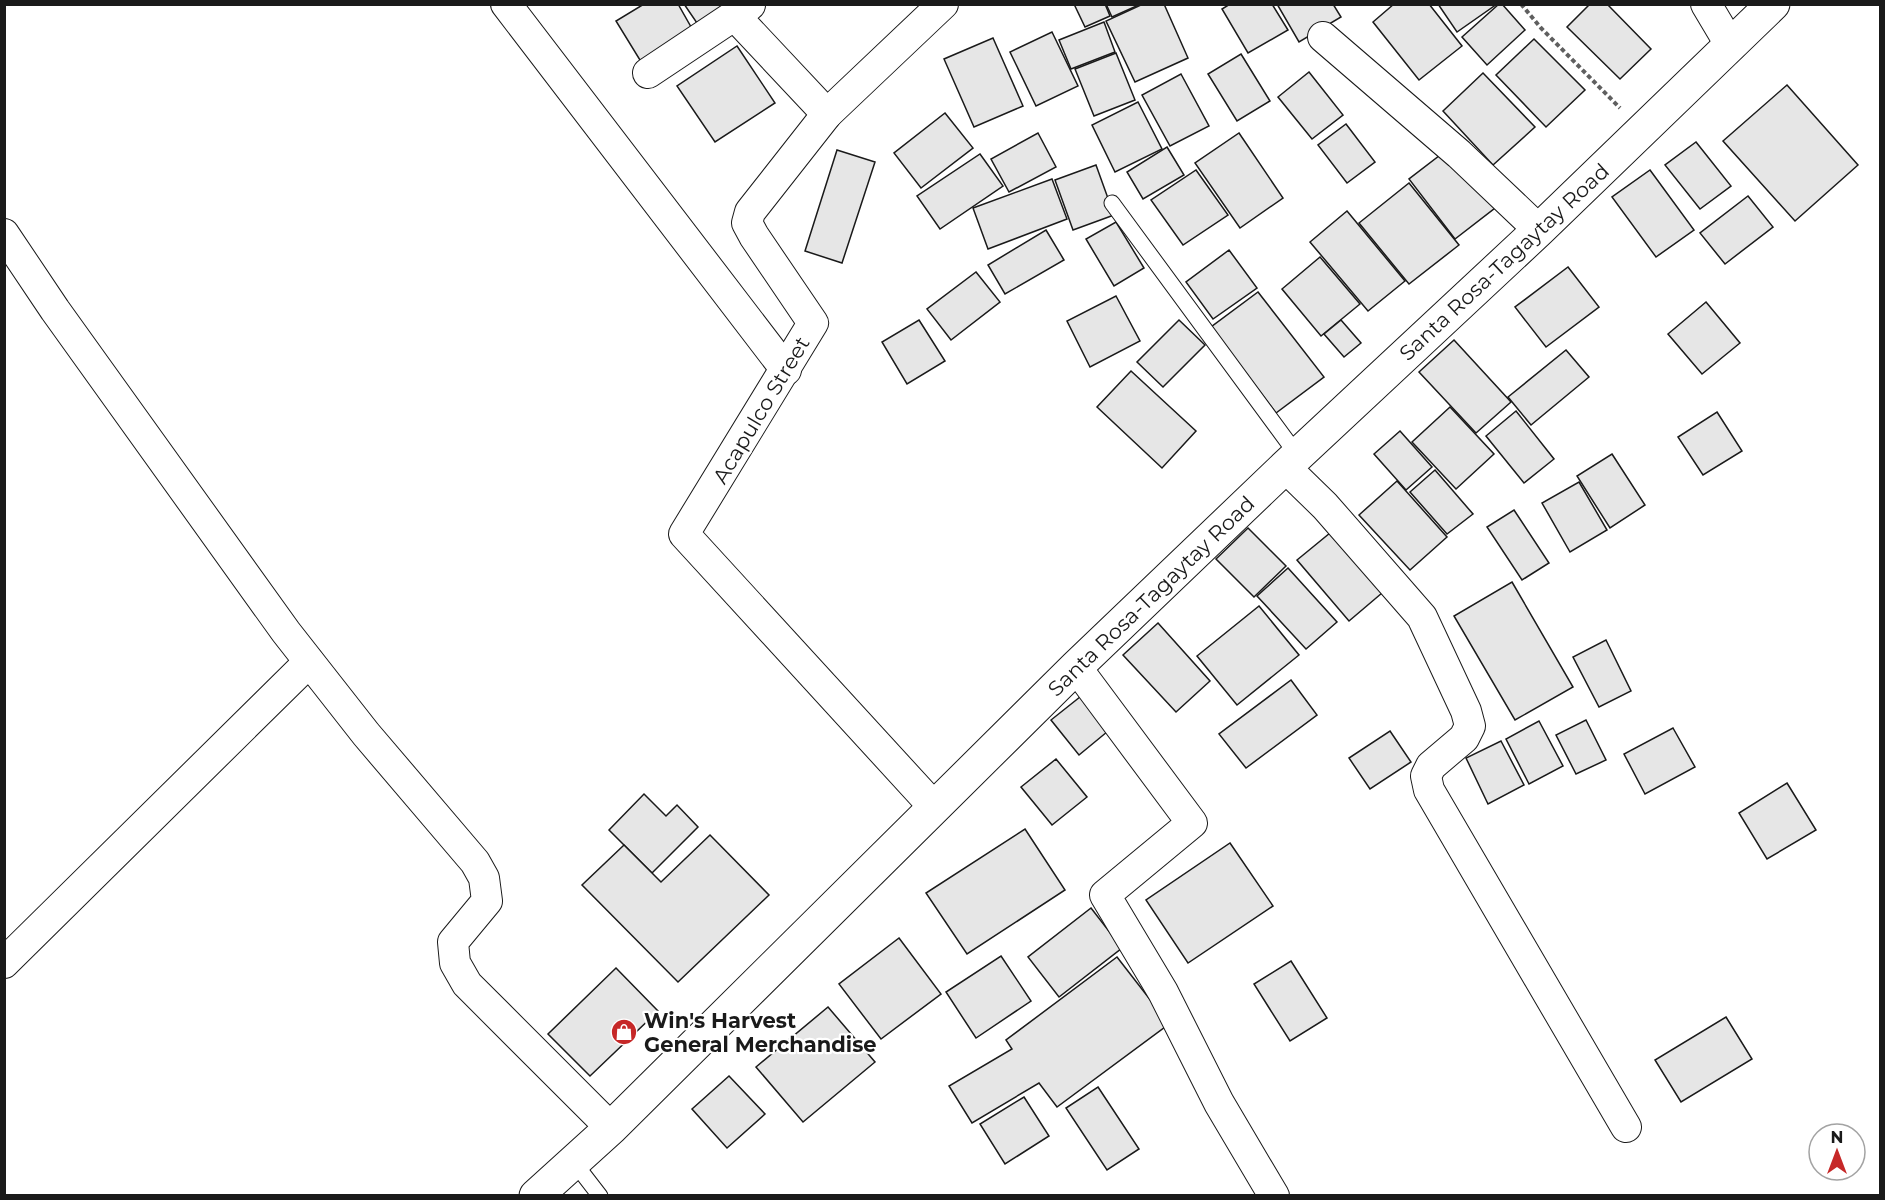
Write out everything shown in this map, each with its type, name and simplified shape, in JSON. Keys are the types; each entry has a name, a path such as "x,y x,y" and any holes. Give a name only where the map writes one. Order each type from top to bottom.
{"main road":[{"name":"Santa Rosa-Tagaytay Road","path":"536,1196 611,1128 1076,667 1539,230 1773,4"}],"street":[{"path":"506,4 786,370"},
{"name":"Acapulco Street","path":"936,808 684,534 813,323 754,236 747,223 750,212 827,114 944,4"},
{"path":"1706,4 1731,45"},
{"path":"648,73 743,10 827,114"},
{"path":"1323,37 1459,154 1539,230"},
{"path":"4,234 55,310 286,632 366,734 475,862 484,878 487,901 453,942 455,963 467,984 611,1128"},
{"path":"1292,461 1325,506 1422,617 1466,711 1470,726 1464,738 1431,766 1426,776 1429,790 1626,1127"},
{"path":"4,963 309,662"},
{"path":"1076,667 1192,823 1105,895 1163,992 1219,1103 1274,1196"}],"lane":[{"path":"1112,203 1292,461"},
{"path":"573,1161 600,1196"}],"path":[{"path":"1521,4 1540,28 1643,130"}],"building":[{"path":"644,4 678,4 695,34 643,65 616,21"},
{"path":"684,4 731,4 699,26"},
{"path":"1074,4 1105,4 1110,16 1085,27"},
{"path":"1106,4 1141,4 1112,17"},
{"path":"1143,4 1164,4 1188,58 1135,82 1106,21"},
{"path":"1230,4 1272,4 1288,30 1248,53 1222,9"},
{"path":"1277,4 1333,4 1341,17 1299,42"},
{"path":"1394,4 1429,4 1462,46 1419,80 1373,22"},
{"path":"1438,4 1497,4 1457,32"},
{"path":"1499,4 1502,4 1525,30 1487,65 1462,37"},
{"path":"1590,4 1607,4 1651,49 1620,79 1567,27"},
{"path":"1104,22 1115,52 1071,69 1059,40"},
{"path":"1052,32 1078,86 1036,106 1010,52"},
{"path":"993,38 1023,106 974,127 944,59"},
{"path":"1534,39 1585,90 1546,127 1496,75"},
{"path":"737,46 775,103 715,142 677,86"},
{"path":"1116,53 1135,100 1094,116 1075,69"},
{"path":"1241,54 1270,101 1237,121 1208,74"},
{"path":"1309,72 1343,115 1312,139 1278,97"},
{"path":"1483,73 1535,127 1493,165 1443,111"},
{"path":"1181,74 1209,126 1170,146 1142,95"},
{"path":"1787,85 1858,165 1795,221 1723,141"},
{"path":"1138,102 1162,149 1115,172 1092,125"},
{"path":"945,113 973,148 921,188 894,153"},
{"path":"1346,124 1375,162 1347,183 1318,145"},
{"path":"1038,133 1056,167 1009,192 991,159"},
{"path":"1239,133 1283,198 1240,228 1195,163"},
{"path":"1696,142 1731,186 1700,209 1665,165"},
{"path":"1167,147 1184,175 1143,199 1127,172"},
{"path":"1448,149 1495,208 1455,239 1409,179"},
{"path":"837,150 875,162 842,263 805,251"},
{"path":"980,154 1003,186 940,229 917,196"},
{"path":"1096,165 1114,215 1073,230 1055,180"},
{"path":"1196,170 1228,215 1183,245 1151,200"},
{"path":"1650,170 1694,230 1656,257 1612,197"},
{"path":"1052,179 1067,219 988,249 973,208"},
{"path":"1409,183 1459,245 1409,284 1359,223"},
{"path":"1748,196 1773,227 1725,264 1700,233"},
{"path":"1347,211 1405,281 1368,311 1310,242"},
{"path":"1116,222 1144,268 1114,286 1086,239"},
{"path":"1046,230 1064,260 1005,294 988,265"},
{"path":"1229,250 1257,288 1213,319 1186,282"},
{"path":"1320,257 1360,304 1321,336 1282,289"},
{"path":"1568,267 1599,307 1546,347 1515,307"},
{"path":"976,272 1000,302 951,340 927,309"},
{"path":"1258,292 1324,377 1276,413 1211,327"},
{"path":"1116,296 1140,341 1090,367 1067,321"},
{"path":"1706,302 1740,343 1702,374 1668,334"},
{"path":"919,320 945,361 907,384 882,342"},
{"path":"1179,320 1205,345 1163,387 1137,362"},
{"path":"1341,320 1361,343 1344,357 1324,334"},
{"path":"1454,340 1511,402 1476,433 1419,372"},
{"path":"1566,350 1589,377 1531,425 1508,397"},
{"path":"1131,371 1196,431 1162,468 1097,407"},
{"path":"1450,407 1494,454 1456,489 1412,442"},
{"path":"1516,411 1554,459 1524,483 1486,436"},
{"path":"1717,412 1742,451 1703,475 1678,437"},
{"path":"1400,431 1432,467 1406,490 1374,454"},
{"path":"1612,454 1645,505 1610,528 1577,476"},
{"path":"1435,470 1473,514 1447,534 1410,492"},
{"path":"1397,481 1447,537 1410,570 1359,515"},
{"path":"1579,482 1607,530 1570,552 1542,503"},
{"path":"1514,510 1549,563 1522,580 1487,527"},
{"path":"1248,528 1286,566 1254,597 1216,559"},
{"path":"1330,533 1382,593 1349,621 1297,560"},
{"path":"1288,568 1337,622 1306,649 1257,596"},
{"path":"1512,582 1573,687 1515,720 1454,616"},
{"path":"1259,606 1299,655 1237,705 1197,656"},
{"path":"1158,623 1210,681 1176,712 1123,655"},
{"path":"1606,640 1631,691 1599,707 1573,657"},
{"path":"1291,680 1317,715 1246,768 1219,734"},
{"path":"1085,693 1113,727 1079,755 1051,720"},
{"path":"1586,720 1606,760 1576,774 1556,735"},
{"path":"1539,721 1563,766 1529,784 1506,739"},
{"path":"1673,728 1695,767 1645,794 1624,754"},
{"path":"1390,731 1411,762 1370,789 1349,758"},
{"path":"1501,741 1524,785 1488,804 1466,758"},
{"path":"1056,759 1087,797 1052,825 1021,787"},
{"path":"1787,783 1816,830 1767,859 1739,813"},
{"path":"644,794 666,816 677,805 698,827 652,873 609,830"},
{"path":"1025,829 1065,890 967,954 926,893"},
{"path":"710,835 769,895 678,982 582,885 624,845 661,882"},
{"path":"1230,843 1273,906 1188,963 1146,900"},
{"path":"1091,908 1122,948 1059,997 1028,957"},
{"path":"899,938 941,994 881,1039 839,984"},
{"path":"1001,956 1031,1001 976,1038 946,992"},
{"path":"1117,957 1169,1024 1057,1107 1039,1083 972,1123 949,1086 1012,1049 1006,1040"},
{"path":"1291,961 1327,1018 1290,1041 1254,984"},
{"path":"616,968 658,1011 590,1076 548,1034"},
{"path":"828,1007 875,1062 803,1122 756,1067"},
{"path":"1726,1017 1752,1059 1681,1102 1655,1060"},
{"path":"729,1076 765,1114 727,1148 692,1109"},
{"path":"1098,1087 1139,1149 1107,1170 1066,1108"},
{"path":"1024,1097 1049,1136 1005,1164 980,1124"}],"place":[{"name":"Win's Harvest General Merchandise","path":"624,1032"}]}
